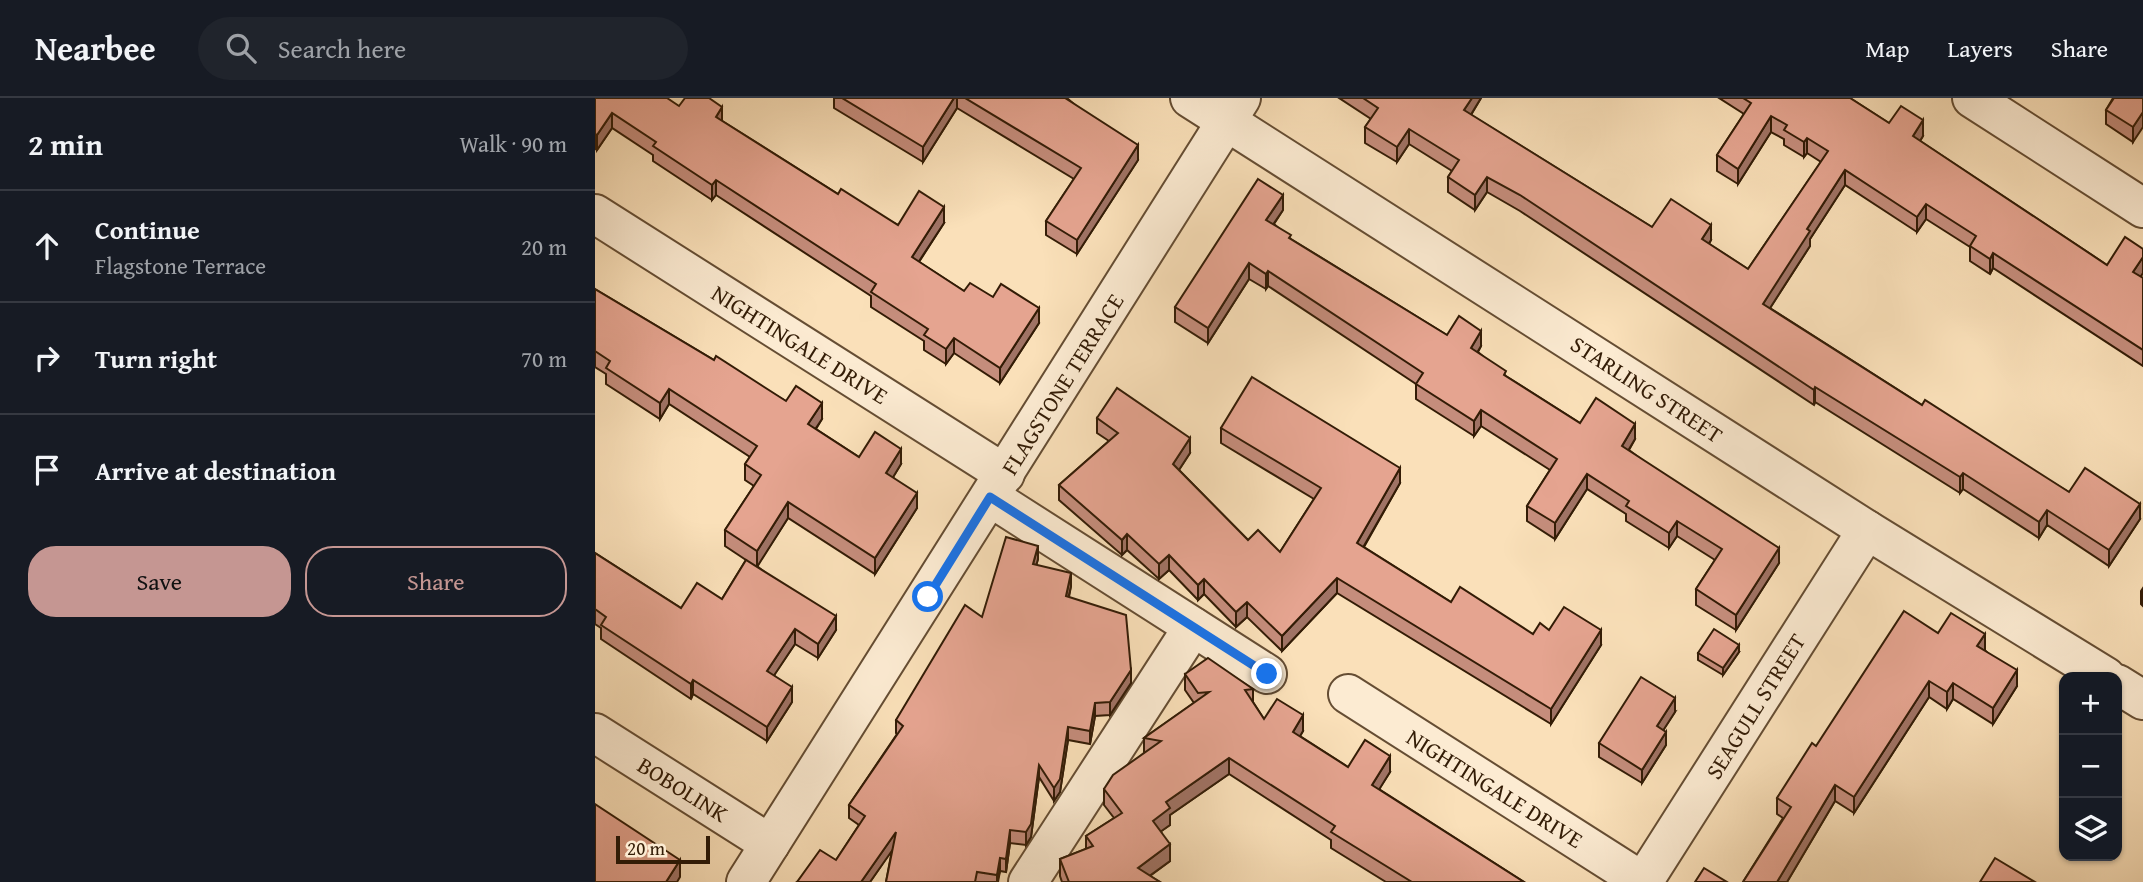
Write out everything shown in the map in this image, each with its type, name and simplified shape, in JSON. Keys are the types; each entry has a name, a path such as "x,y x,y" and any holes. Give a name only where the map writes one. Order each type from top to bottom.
{"street":[{"name":"STARLING STREET","path":"1190,98 1234,110 1867,530 2098,672"},
{"path":"1972,98 2143,208"},
{"name":"FLAGSTONE TERRACE","path":"746,882 1234,110"},
{"name":"NIGHTINGALE DRIVE","path":"595,214 998,485 1193,627 1267,674"},
{"name":"SEAGULL STREET","path":"1643,882 1867,530"},
{"path":"1028,882 1193,627"},
{"path":"2122,687 2143,700"},
{"name":"NIGHTINGALE DRIVE","path":"1348,694 1643,882"},
{"name":"BOBOLINK","path":"595,733 770,844"}],"building":[{"path":"595,98 667,98 679,106 685,98 709,98 722,107 716,117 838,194 841,189 898,225 919,191 944,207 912,257 964,291 970,283 993,297 1001,284 1039,308 1000,368 954,338 946,349 924,335 928,329 871,292 876,284 716,180 712,185 653,146 656,142 612,113 597,135 595,134"},
{"path":"842,98 954,98 923,147"},
{"path":"965,98 1065,98 1138,145 1077,240 1046,221 1081,168"},
{"path":"1363,98 1472,98 1464,110 1652,227 1671,199 1711,225 1702,239 1748,269 1828,151 1807,138 1804,142 1784,130 1787,125 1771,116 1738,169 1717,155 1751,103 1743,98 1850,98 1889,123 1901,106 1923,120 1913,136 2107,265 2125,237 2143,249 2143,257 2133,272 2143,278 2143,350 1993,253 1990,259 1970,246 1976,236 1926,204 1917,217 1845,170 1763,304 1922,405 1925,400 2069,492 2085,468 2140,504 2109,550 2047,510 2039,522 1963,473 1960,477 1815,387 1814,390 1520,195 1487,177 1475,195 1448,177 1459,160 1409,129 1397,147 1365,127 1378,108"},
{"path":"2114,98 2143,98 2143,112 2133,127 2106,110"},
{"path":"1258,179 1283,195 1266,220 1291,235 1289,238 1447,335 1459,316 1481,331 1471,348 1506,371 1504,375 1580,423 1596,398 1635,424 1622,446 1779,548 1736,615 1696,589 1722,549 1677,521 1669,533 1626,506 1629,501 1587,474 1555,523 1527,506 1557,459 1481,410 1474,421 1416,384 1423,373 1268,271 1266,274 1249,263 1208,328 1175,307"},
{"path":"595,289 714,360 716,356 786,401 796,386 822,403 808,424 859,457 875,432 901,449 886,473 917,493 875,558 788,502 757,551 725,530 761,475 745,464 757,446 669,389 660,403 606,368 610,361 595,351"},
{"path":"1252,377 1400,468 1357,543 1451,602 1460,587 1533,634 1540,623 1549,630 1564,607 1601,630 1551,709 1337,578 1282,636 1247,602 1236,612 1204,579 1198,585 1169,555 1159,564 1127,534 1122,540 1059,485 1118,433 1097,418 1117,388 1190,438 1173,464 1248,540 1258,530 1280,552 1321,488 1221,428"},
{"path":"1006,537 1038,546 1033,564 1071,573 1066,596 1126,615 1131,670 1110,702 1095,703 1090,731 1068,727 1060,779 1054,788 1039,765 1031,824 1026,832 1010,830 1006,859 1000,858 997,875 977,872 975,882 886,882 896,832 861,882 797,882 820,850 836,860 865,816 849,805 903,726 896,720 965,605 982,617"},
{"path":"595,553 681,608 697,583 722,599 746,560 836,616 818,644 795,629 767,671 792,687 767,727 693,680 691,684 601,625 606,617 595,609"},
{"path":"1904,611 1938,633 1951,613 1985,634 1977,646 2017,670 1993,708 1953,683 1947,692 1929,681 1854,797 1835,785 1777,882 1743,882 1791,807 1777,798 1812,743 1816,746"},
{"path":"1714,629 1739,645 1723,668 1698,653"},
{"path":"1208,658 1253,689 1245,690 1264,719 1277,699 1303,715 1293,732 1348,767 1365,740 1390,756 1372,785 1524,882 1412,882 1331,832 1335,826 1229,758 1166,802 1170,808 1153,821 1170,844 1138,868 1160,882 1069,882 1060,859 1093,846 1086,836 1122,813 1104,789 1113,775 1161,741 1144,738 1209,692 1198,693 1185,674"},
{"path":"1641,677 1675,698 1657,726 1666,732 1642,770 1599,743"},
{"path":"595,804 680,860 666,882 595,882"},
{"path":"1995,858 2035,882 1980,882"},
{"path":"1704,868 1727,882 1695,882"}],"route":[{"path":"928,597 990,497 1267,674"}]}
